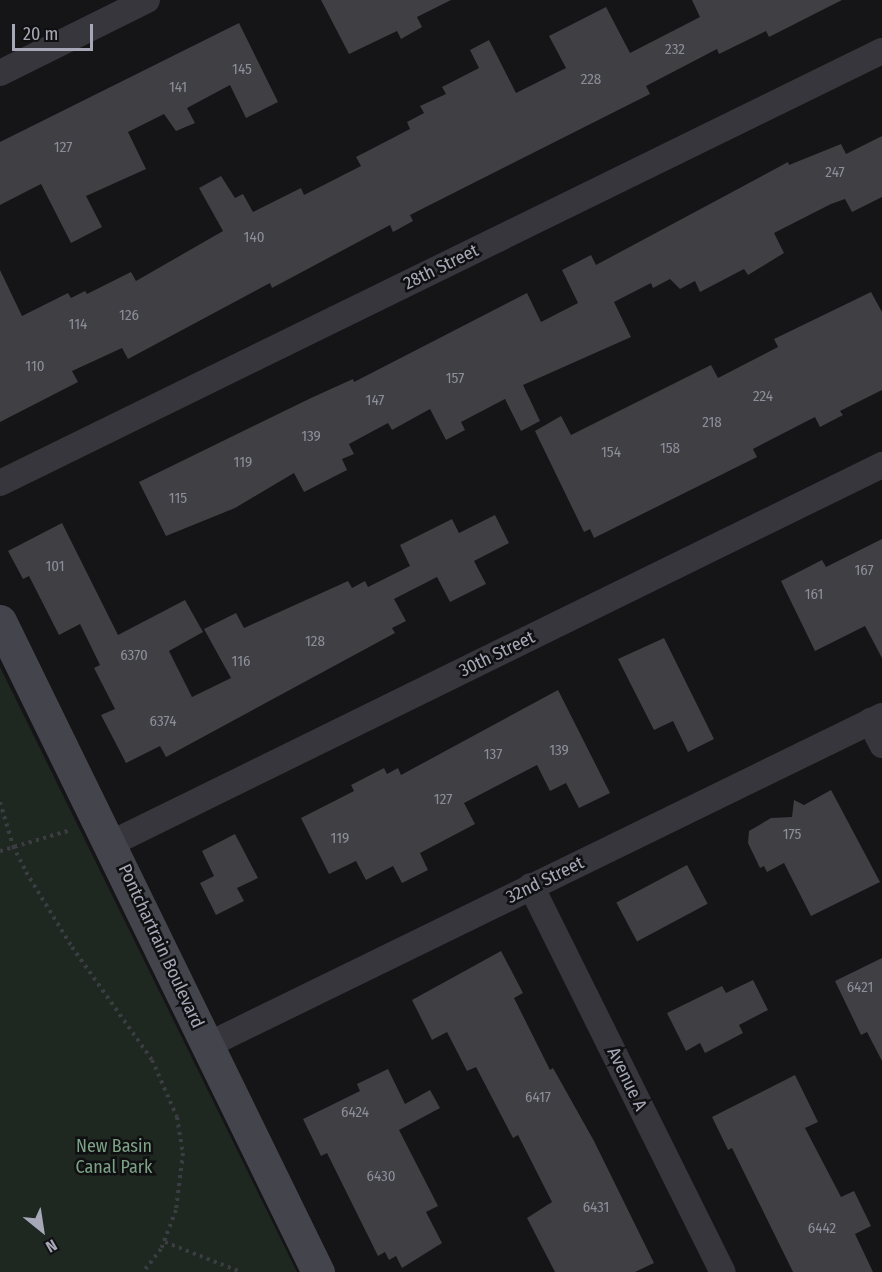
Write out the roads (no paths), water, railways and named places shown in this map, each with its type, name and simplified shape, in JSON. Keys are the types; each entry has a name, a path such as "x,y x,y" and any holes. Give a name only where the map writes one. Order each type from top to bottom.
{"main road":[{"name":"Pontchartrain Boulevard","path":"0,621 112,843 318,1272"}],"street":[{"path":"0,73 147,0"},
{"name":"28th Street","path":"0,483 882,51"},
{"name":"30th Street","path":"112,843 882,465"},
{"path":"876,718 882,745"},
{"name":"32nd Street","path":"208,1045 876,718"},
{"name":"Avenue A","path":"531,886 723,1272"}],"park label":[{"name":"New Basin Canal Park","path":"114,1157"}]}
